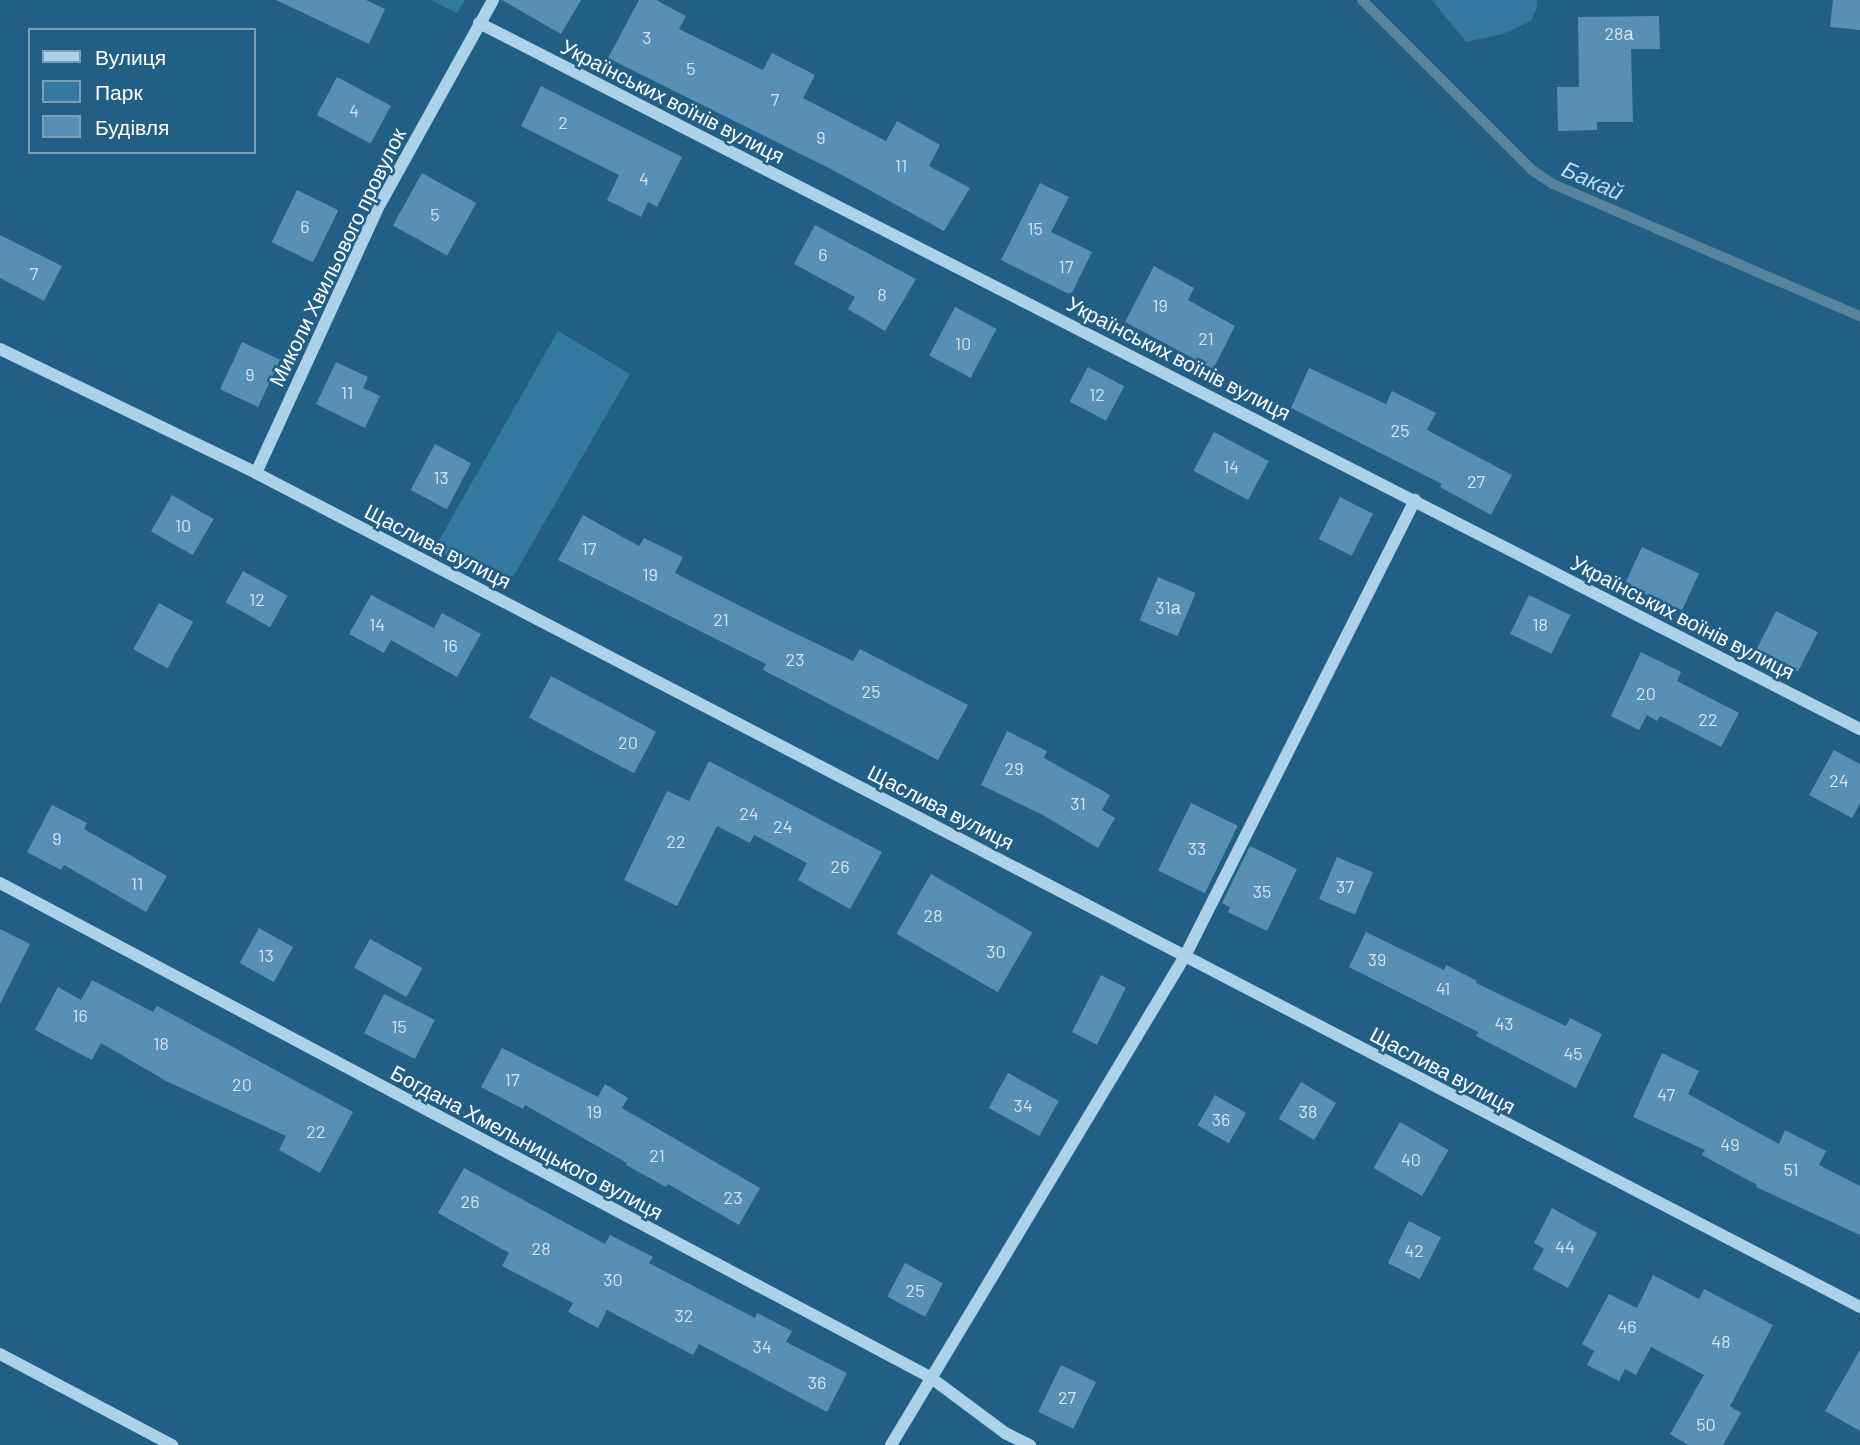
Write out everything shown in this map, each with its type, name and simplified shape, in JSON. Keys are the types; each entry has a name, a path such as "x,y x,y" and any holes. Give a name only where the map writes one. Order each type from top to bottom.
{"street":[{"name":"Миколи Хвильового провулок","path":"256,473 380,204 493,0"},
{"name":"Українських воїнів вулиця","path":"479,23 1860,729"},
{"name":"Щаслива вулиця","path":"0,349 256,473 1860,1307"},
{"path":"891,1445 1185,956 1415,500"},
{"name":"Богдана Хмельницького вулиця","path":"0,883 930,1377 1005,1433 1030,1445"},
{"path":"0,1354 172,1445"}],"green space":[{"path":"431,0 465,0 457,13"},
{"path":"1432,0 1537,0 1537,7 1531,21 1503,34 1466,42"},
{"path":"558,331 630,374 514,575 498,583 434,549"}],"building":[{"path":"276,0 366,0 385,9 369,44"},
{"path":"502,0 581,0 561,34"},
{"path":"639,0 656,0 686,16 679,29 763,70 772,53 815,75 803,98 886,141 897,121 940,145 929,166 970,188 944,231 829,168 608,58"},
{"path":"1833,0 1860,0 1860,30 1830,27"},
{"path":"1659,16 1660,49 1631,49 1633,122 1597,122 1597,130 1558,131 1557,87 1579,87 1578,17"},
{"path":"337,77 391,106 371,144 317,115"},
{"path":"541,86 682,157 657,207 648,202 641,217 607,200 619,175 521,126"},
{"path":"422,173 476,203 447,256 393,225"},
{"path":"1040,183 1069,197 1051,232 1092,252 1071,295 1001,260"},
{"path":"297,190 338,210 313,262 272,242"},
{"path":"815,225 916,279 885,331 848,309 855,297 794,264"},
{"path":"0,235 62,266 44,301 0,278"},
{"path":"1154,266 1194,288 1188,300 1235,326 1213,369 1125,322"},
{"path":"955,307 996,329 971,378 929,356"},
{"path":"242,342 280,360 258,407 220,389"},
{"path":"336,362 368,377 363,388 380,396 365,428 316,404"},
{"path":"1088,367 1124,386 1106,421 1070,401"},
{"path":"1309,368 1386,404 1392,391 1436,413 1427,430 1512,475 1491,515 1440,487 1442,484 1291,408"},
{"path":"1214,432 1269,461 1248,500 1193,471"},
{"path":"435,444 471,463 447,509 411,490"},
{"path":"172,495 214,519 193,555 151,531"},
{"path":"1340,497 1373,514 1352,556 1319,539"},
{"path":"583,515 639,546 644,538 683,557 675,573 784,628 853,661 860,649 968,705 938,760 763,670 766,664 558,560"},
{"path":"1642,547 1699,574 1682,611 1625,584"},
{"path":"243,571 288,596 270,627 226,602"},
{"path":"1158,577 1196,593 1177,636 1140,620"},
{"path":"371,595 434,628 442,613 481,634 457,677 391,640 384,653 349,634"},
{"path":"1529,595 1570,615 1551,654 1510,634"},
{"path":"159,603 193,622 167,668 133,649"},
{"path":"1776,611 1818,632 1798,672 1756,650"},
{"path":"1641,652 1681,672 1677,681 1739,713 1721,747 1660,716 1657,721 1647,715 1639,730 1611,716"},
{"path":"551,676 656,732 634,773 529,717"},
{"path":"1007,731 1047,751 1044,758 1110,795 1102,810 1115,818 1098,848 1043,815 981,785"},
{"path":"1834,750 1860,764 1860,803 1852,818 1809,795"},
{"path":"709,761 882,852 850,909 798,880 807,863 754,835 750,843 717,826 677,906 624,880 667,791 689,801"},
{"path":"1191,803 1238,826 1205,893 1158,870"},
{"path":"52,805 87,823 84,829 167,876 146,912 64,865 61,870 27,852"},
{"path":"1250,846 1297,869 1267,931 1228,912 1230,907 1222,903"},
{"path":"1337,857 1373,872 1355,915 1319,899"},
{"path":"931,874 1032,932 998,992 896,934"},
{"path":"259,928 293,947 274,982 240,963"},
{"path":"0,929 30,944 0,1004"},
{"path":"1366,932 1444,970 1446,965 1477,981 1476,983 1566,1026 1570,1018 1602,1034 1576,1088 1476,1036 1478,1032 1349,967"},
{"path":"370,939 422,968 406,997 354,968"},
{"path":"1101,975 1126,988 1097,1045 1072,1032"},
{"path":"92,980 153,1012 157,1006 353,1112 320,1173 279,1150 286,1136 166,1081 101,1043 92,1060 35,1030 58,987 81,1000"},
{"path":"384,994 435,1020 415,1059 364,1033"},
{"path":"502,1048 598,1097 605,1084 628,1098 622,1108 760,1188 739,1225 668,1184 666,1187 626,1165 627,1163 525,1105 523,1109 481,1087"},
{"path":"1662,1053 1699,1071 1688,1094 1779,1144 1785,1130 1826,1151 1819,1165 1860,1186 1860,1235 1756,1187 1757,1185 1702,1155 1705,1150 1633,1117"},
{"path":"1008,1073 1059,1101 1039,1136 989,1108"},
{"path":"1301,1082 1336,1103 1314,1140 1279,1119"},
{"path":"1215,1095 1246,1113 1229,1143 1198,1125"},
{"path":"1400,1122 1448,1150 1422,1196 1374,1168"},
{"path":"464,1168 605,1244 610,1235 653,1257 649,1263 755,1318 757,1313 792,1331 786,1342 847,1373 827,1412 699,1344 693,1355 607,1310 598,1328 568,1312 573,1303 502,1266 509,1253 438,1213"},
{"path":"1552,1208 1597,1233 1568,1288 1533,1269 1544,1249 1534,1243"},
{"path":"1409,1221 1441,1237 1420,1279 1388,1263"},
{"path":"905,1263 943,1283 925,1317 887,1297"},
{"path":"1653,1275 1699,1299 1704,1289 1773,1325 1730,1406 1741,1413 1723,1445 1688,1445 1670,1434 1704,1375 1651,1347 1636,1375 1625,1369 1619,1381 1587,1365 1594,1351 1582,1344 1609,1294 1637,1308"},
{"path":"1860,1350 1860,1431 1825,1411"},
{"path":"1061,1365 1096,1382 1073,1429 1038,1412"}],"waterway":[{"name":"Бакай","path":"1362,0 1532,170 1553,184 1860,316"}]}
